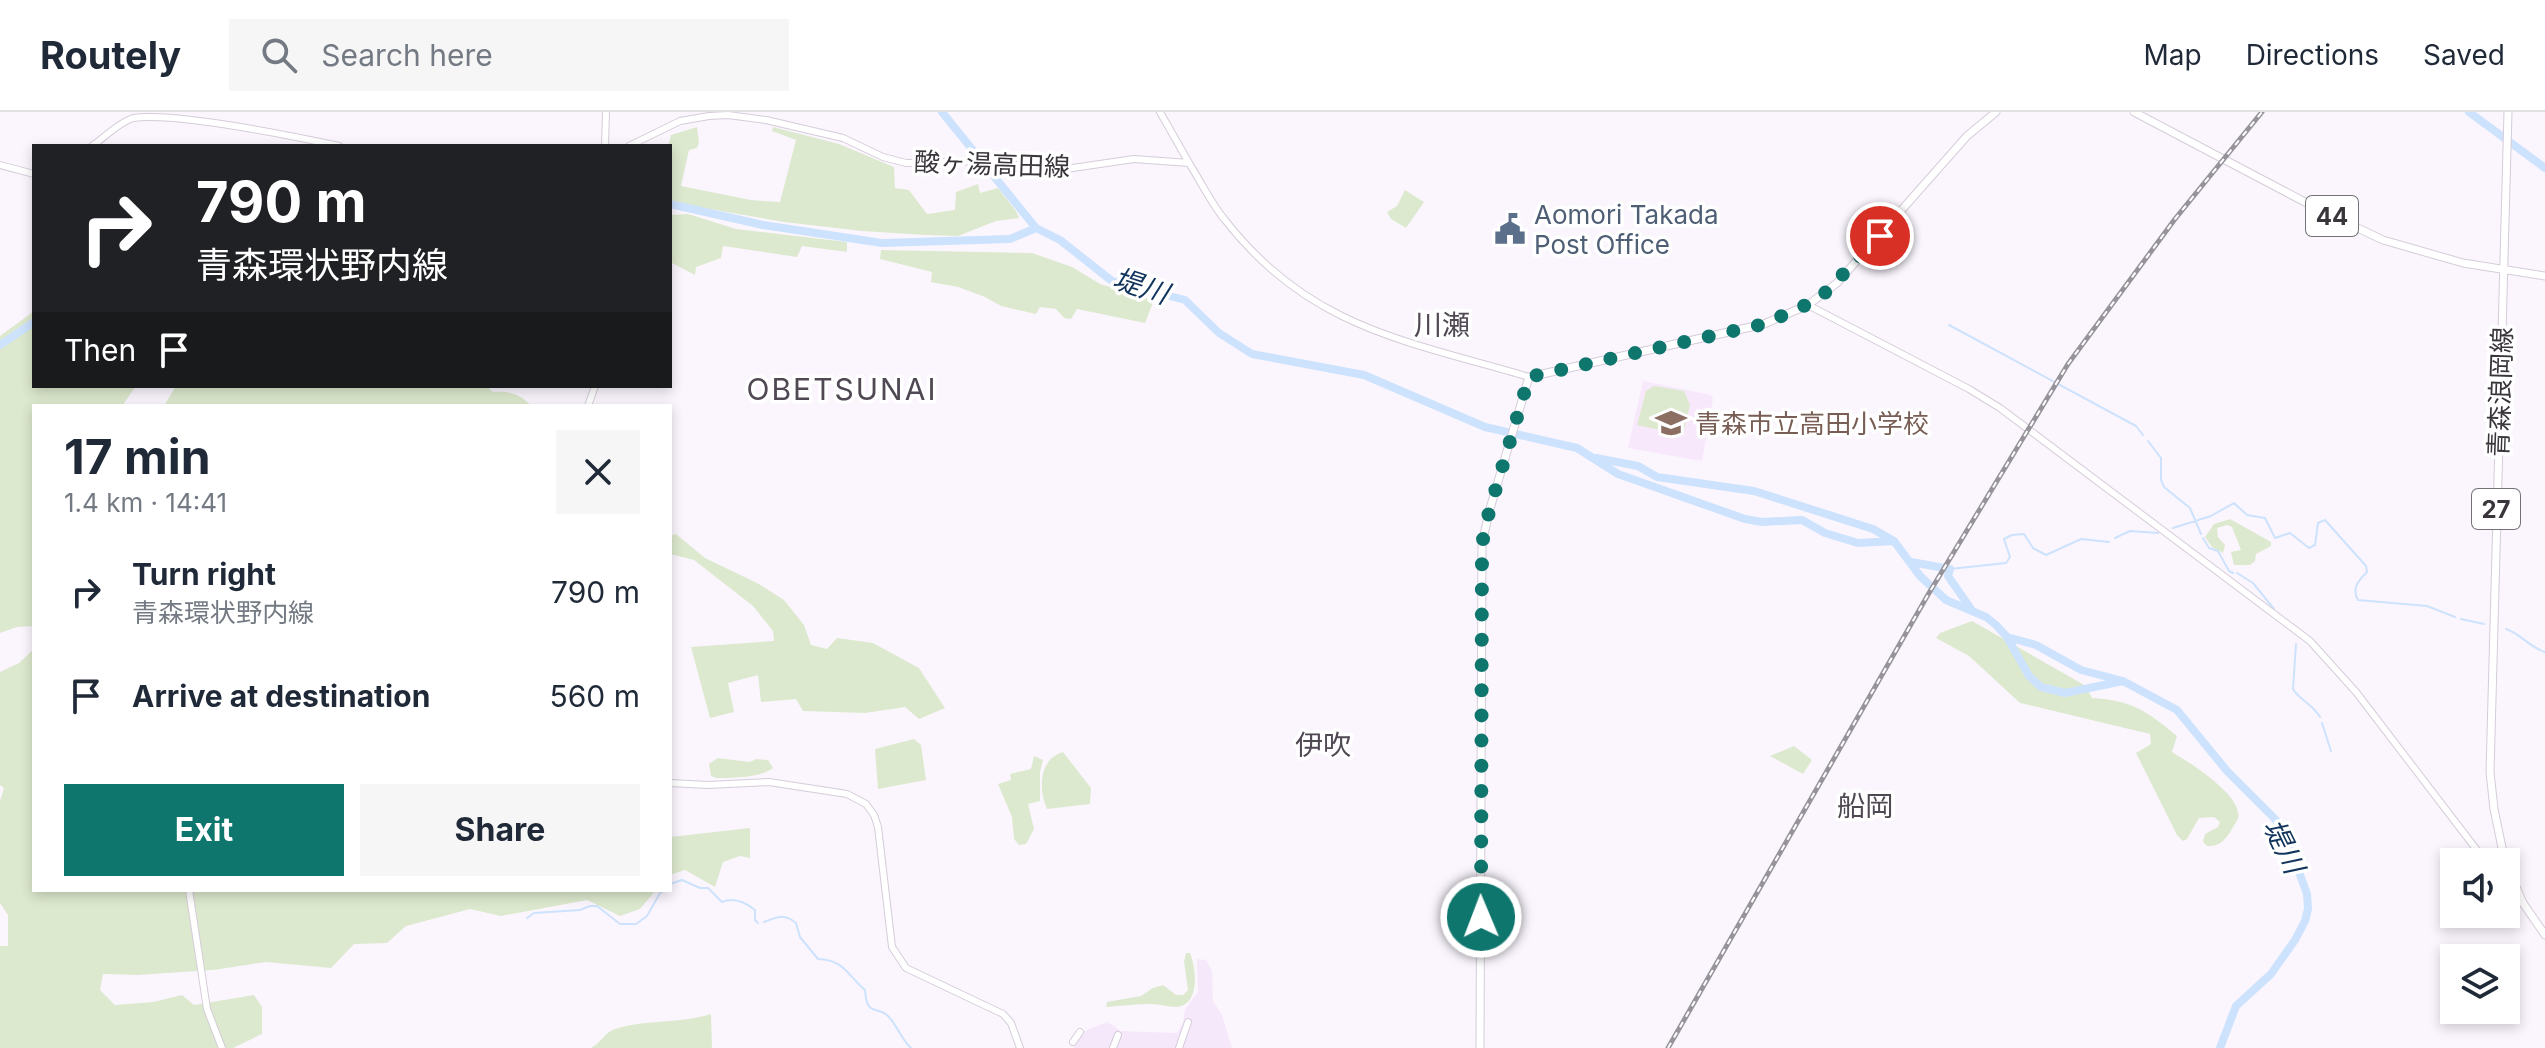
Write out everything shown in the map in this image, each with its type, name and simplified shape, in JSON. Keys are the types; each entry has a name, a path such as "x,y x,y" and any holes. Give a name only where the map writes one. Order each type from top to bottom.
{"main road":[{"path":"1480,1048 1482,544 1529,377 1764,324 1808,305 1837,283 1967,136 1996,112"},
{"name":"44","path":"2134,112 2383,240 2441,258 2545,276"},
{"name":"青森浪岡線","path":"2502,848 2490,772 2508,112"},
{"name":"青森浪岡線","path":"2520,897 2545,935"}],"street":[{"path":"605,144 606,112"},
{"path":"1160,112 1224,219 1269,267 1303,295 1352,323 1396,341 1529,377"},
{"name":"酸ヶ湯高田線","path":"633,144 680,121 728,115 766,120 843,138 883,157 906,163 991,161 1052,171 1134,159 1189,163"},
{"path":"95,144 132,118 151,116 208,119 329,144"},
{"path":"0,165 32,173"},
{"path":"1808,305 2000,408 2310,641 2356,692 2475,848"},
{"path":"672,783 769,782 847,794 860,799 874,815 878,827 890,938 897,957 906,968 1003,1014 1011,1023 1020,1048"},
{"path":"189,892 207,1009 222,1048"},
{"path":"1179,1048 1188,1022"},
{"path":"1073,1042 1080,1032"},
{"path":"1113,1048 1118,1035"}],"shaded area":[{"name":"青森市立高田小学校","path":"1643,381 1711,395 1713,399 1702,461 1628,448"},
{"path":"1197,959 1206,960 1212,971 1213,1001 1222,1015 1232,1048 1074,1048 1085,1031 1107,1022 1121,1031 1177,1033 1183,1023 1185,1009 1198,992"}],"green space":[{"path":"697,127 699,142 697,148 689,150 681,186 751,200 780,202 796,140 772,131 773,127 839,144 894,167 895,188 909,190 927,214 955,210 956,192 978,184 980,193 998,188 1019,218 996,221 958,236 925,235 784,222 672,202 672,144 669,144 671,135"},
{"path":"1405,190 1424,202 1406,228 1391,219 1387,212 1397,206"},
{"path":"688,214 736,229 847,242 847,252 802,246 797,257 723,246 721,258 696,267 695,275 672,263 672,215"},
{"path":"881,250 1032,253 1072,267 1100,284 1154,300 1145,323 1077,309 1071,319 1064,318 1056,309 1040,307 1036,314 1001,306 958,287 931,282 932,272 880,259"},
{"path":"32,312 32,388 135,388 123,404 32,404 32,626 0,633 0,336"},
{"path":"1654,386 1684,391 1690,405 1683,435 1637,425 1646,391"},
{"path":"175,388 488,388 493,392 514,394 529,404 165,404"},
{"path":"2230,519 2271,542 2271,546 2256,554 2255,561 2250,565 2234,565 2231,552 2241,550 2232,527 2217,528 2218,537 2225,545 2223,553 2212,547 2205,537 2214,524"},
{"path":"676,534 705,558 784,600 804,625 811,645 827,649 837,638 873,643 919,668 945,708 919,719 905,707 865,713 803,711 796,699 761,702 758,675 728,683 734,712 710,718 691,647 774,641 773,631 753,606 694,560 672,554 672,535"},
{"path":"1972,621 2086,686 2092,698 2118,701 2139,709 2177,736 2172,752 2210,778 2235,804 2238,819 2225,839 2212,846 2203,842 2205,834 2218,827 2220,822 2214,817 2199,818 2183,841 2177,835 2136,753 2151,744 2150,734 2020,703 1969,656 1936,638 1940,633"},
{"path":"32,651 32,892 654,892 640,909 620,916 587,900 501,916 470,909 406,926 387,943 354,944 331,968 266,962 213,970 103,974 100,990 115,1005 153,1002 182,995 194,1005 254,995 262,1007 262,1034 233,1048 0,1048 0,946 8,946 8,915 0,903 0,801 4,788 0,785 0,672 19,663"},
{"path":"914,739 921,745 926,780 878,789 875,749"},
{"path":"1794,746 1812,760 1803,774 1770,756"},
{"path":"1063,752 1091,788 1090,804 1047,809 1042,793 1045,768 1049,761"},
{"path":"1034,756 1043,760 1040,801 1028,804 1034,829 1026,844 1019,845 1014,839 1012,817 998,784 1011,780 1010,774 1031,769"},
{"path":"718,758 750,762 768,760 773,768 754,776 716,778 711,776 709,764"},
{"path":"750,828 750,858 740,856 723,862 715,887 685,870 672,874 672,837"},
{"path":"1186,953 1190,953 1192,960 1195,985 1190,1000 1184,1005 1106,1007 1107,1002 1141,996 1163,985 1176,995 1183,995 1188,990 1184,961"},
{"path":"711,1014 712,1048 591,1048 615,1029"}],"waterway":[{"path":"942,112 1036,228"},
{"path":"2469,112 2545,168"},
{"name":"堤川","path":"672,204 763,225 882,243 1010,239 1036,228 1060,240 1112,281 1185,300 1219,333 1252,354 1364,375 1485,427 1577,448 1618,474 1745,519 1762,522 1802,520 1825,533 1858,543 1894,541"},
{"name":"堤川","path":"0,345 32,323"},
{"path":"1949,325 2136,426 2143,435"},
{"path":"2148,441 2161,458 2164,487 2190,508 2201,534"},
{"name":"堤川","path":"1596,458 1638,466 1657,477 1754,491 1873,529 1894,541 1920,576 1946,600 1986,617 1996,625 2007,637 2029,676 2041,687 2065,693 2123,681"},
{"path":"2173,528 2211,516 2234,503 2247,515 2265,518 2275,538 2290,533 2309,548 2315,545 2318,523 2325,520 2366,566 2367,572 2356,588 2358,600 2427,606 2455,617"},
{"path":"2115,538 2130,531 2158,533"},
{"path":"1950,569 2006,563 2010,557 2004,539 2012,535 2024,534 2033,548 2046,555 2081,539 2109,542"},
{"path":"2203,538 2209,548 2218,551 2233,573"},
{"path":"1911,562 1950,569 1948,576 1971,609"},
{"path":"2237,573 2253,583 2274,609"},
{"path":"2461,619 2484,624"},
{"path":"2506,629 2545,652"},
{"name":"堤川","path":"2007,637 2036,645 2081,670 2123,681 2177,710 2227,771 2276,820 2287,839 2307,894 2305,921 2271,974 2236,1006 2220,1048"},
{"path":"2296,644 2293,689 2320,717"},
{"path":"2322,723 2331,751"},
{"path":"672,883 682,880 708,888 722,902 735,900 743,903 755,910 758,923"},
{"path":"527,918 534,913 597,906 620,924 636,924 647,916 662,892"},
{"path":"764,922 783,917 796,923 800,937 818,959 834,962 845,969 865,990 870,1008 888,1016 911,1048"}],"railway":[{"path":"1668,1048 1929,593 2068,364 2175,219 2262,112"}],"place":[{"name":"Aomori Takada Post Office","path":"1510,229"},
{"name":"青森市立高田小学校","path":"1671,423"}],"district":[{"name":"川瀬","path":"1442,325"},
{"name":"OBETSUNAI","path":"842,389"},
{"name":"伊吹","path":"1323,745"},
{"name":"船岡","path":"1865,806"}],"route":[{"path":"1481,917 1482,544 1529,377 1764,324 1819,299 1880,236"}]}
